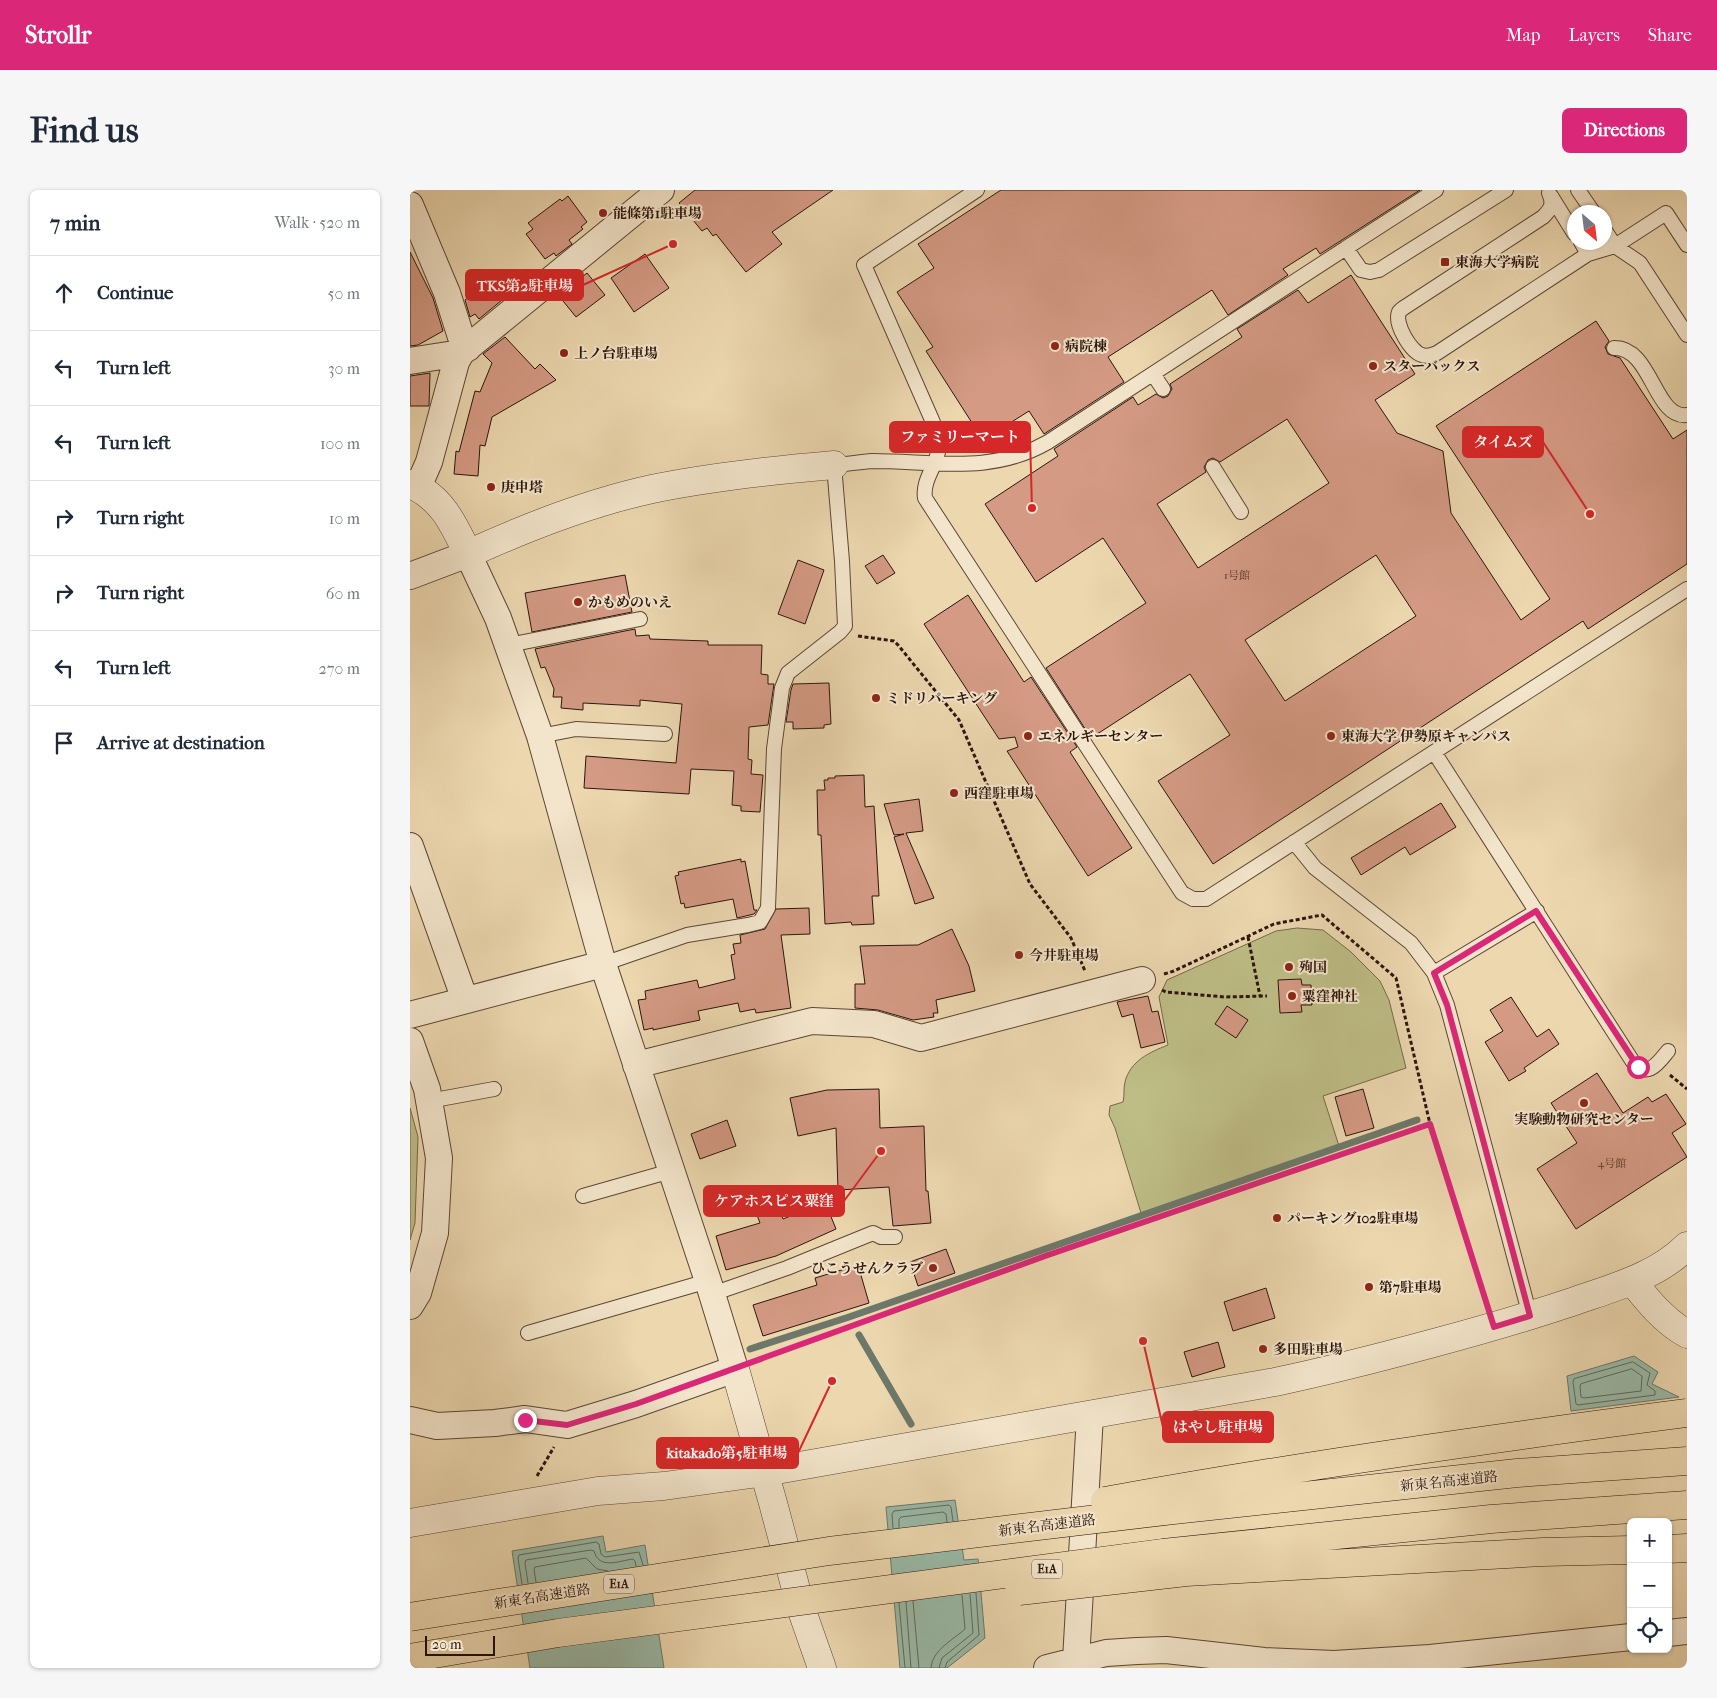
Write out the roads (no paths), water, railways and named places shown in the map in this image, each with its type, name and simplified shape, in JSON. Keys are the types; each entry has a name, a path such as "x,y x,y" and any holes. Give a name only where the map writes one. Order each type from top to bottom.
{"highway":[{"path":"828,1551 1218,1480 1542,1431 1687,1412"},
{"name":"新東名高速道路","path":"410,1617 828,1551 1173,1510 1517,1473 1687,1461"},
{"name":"E1A","path":"410,1658 558,1633 1163,1553 1491,1519 1687,1505"},
{"path":"1672,1549 1687,1548"},
{"path":"687,1616 869,1608 1186,1572 1543,1552 1627,1550"}],"street":[{"path":"661,190 465,350 456,362 429,462 414,486 430,495 443,508 468,554 509,645 540,736 604,964 710,1287 764,1472 800,1608 822,1668"},
{"path":"410,205 447,293 465,350"},
{"path":"410,361 465,350"},
{"path":"410,576 562,515 598,503 652,490 793,469 834,465"},
{"path":"410,846 466,1000"},
{"path":"410,1015 604,964"},
{"path":"636,1065 812,1021 874,1024 921,1038 1142,980"},
{"path":"410,1040 427,1089 439,1158 435,1233 418,1293 410,1306"},
{"path":"410,1523 598,1491 664,1486 764,1472 1275,1382 1325,1371 1530,1316 1650,1273 1669,1262 1687,1246"},
{"path":"1632,1281 1655,1309 1675,1327 1687,1334"},
{"path":"410,1420 437,1426 525,1420 567,1425 636,1404 735,1369"},
{"path":"1076,1660 1090,1414"},
{"path":"1672,1633 1687,1631"},
{"path":"1047,1668 1106,1653 1164,1659 1264,1661 1302,1664 1426,1663 1627,1638"}],"lane":[{"path":"977,190 864,266 939,440 939,448 924,489 925,498 1182,893 1193,899 1206,900 1687,589"},
{"path":"604,964 687,935 760,922 768,908 774,749 782,688 788,672 840,632 845,626 834,465 871,461 993,463 1031,451 1048,442 1436,190"},
{"path":"1346,248 1361,270 1370,272 1379,270 1506,190"},
{"path":"1578,190 1588,205"},
{"path":"1548,192 1567,222"},
{"path":"1548,192 1552,200 1550,210 1543,217 1405,307 1400,312 1398,318 1400,328 1414,351 1420,355 1427,356 1437,353 1582,250"},
{"path":"1612,246 1666,213 1687,245"},
{"path":"1612,241 1615,246 1640,263 1687,336"},
{"path":"1614,348 1622,348 1637,357 1669,408 1680,416 1687,415"},
{"path":"1153,374 1163,389"},
{"path":"1213,467 1241,512"},
{"path":"509,645 640,619"},
{"path":"540,736 576,729 665,734"},
{"path":"1434,752 1638,1067 1646,1070 1653,1068 1668,1050"},
{"path":"1294,842 1315,868 1411,943 1434,973 1447,1005 1530,1316"},
{"path":"1434,973 1536,911"},
{"path":"429,1101 494,1089"},
{"path":"583,1196 671,1171"},
{"path":"528,1333 787,1268 873,1233 881,1237 895,1236"}],"water":[{"path":"1634,1356 1658,1372 1652,1384 1679,1397 1571,1411 1567,1376"},
{"path":"955,1500 964,1560 978,1559 985,1638 947,1668 900,1668 886,1507"},
{"path":"603,1536 606,1552 645,1545 664,1668 530,1668 512,1551"}],"waterway":[{"path":"750,1349 849,1317 1417,1120"},
{"path":"859,1335 911,1424"}],"place":[{"name":"能條第1駐車場","path":"603,213"},
{"name":"TKS第2駐車場","path":"673,244"},
{"name":"東海大学病院","path":"1445,262"},
{"name":"病院棟","path":"1055,346"},
{"name":"上ノ台駐車場","path":"564,353"},
{"name":"スターバックス","path":"1373,366"},
{"name":"庚申塔","path":"491,487"},
{"name":"ファミリーマート","path":"1032,508"},
{"name":"タイムズ","path":"1590,514"},
{"name":"かもめのいえ","path":"578,602"},
{"name":"ミドリパーキング","path":"876,698"},
{"name":"エネルギーセンター","path":"1028,736"},
{"name":"東海大学 伊勢原キャンパス","path":"1331,736"},
{"name":"西窪駐車場","path":"954,793"},
{"name":"今井駐車場","path":"1019,955"},
{"name":"殉国","path":"1289,967"},
{"name":"粟窪神社","path":"1292,996"},
{"name":"実験動物研究センター","path":"1584,1103"},
{"name":"ケアホスピス粟窪","path":"881,1151"},
{"name":"パーキング102駐車場","path":"1277,1218"},
{"name":"ひこうせんクラブ","path":"933,1268"},
{"name":"第7駐車場","path":"1369,1287"},
{"name":"はやし駐車場","path":"1143,1341"},
{"name":"多田駐車場","path":"1263,1349"},
{"name":"kitakado第5駐車場","path":"832,1381"}]}
